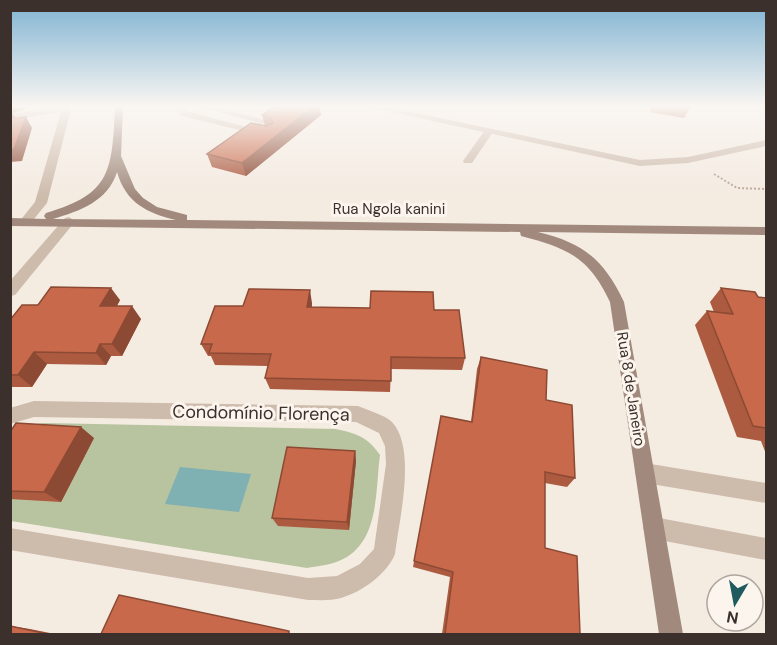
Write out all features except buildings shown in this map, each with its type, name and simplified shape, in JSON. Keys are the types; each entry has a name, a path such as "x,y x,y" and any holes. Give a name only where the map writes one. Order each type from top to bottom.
{"street":[{"path":"26,222 40,203 59,136"},
{"path":"118,136 118,158 129,190 140,201 157,211 178,217 230,225"},
{"path":"468,161 485,136"},
{"path":"508,136 640,163 659,164 766,143"},
{"path":"26,222 69,211 95,198 104,190 118,158"},
{"path":"10,291 69,221"},
{"name":"Rua Ngola kanini","path":"10,222 766,231"},
{"name":"Rua 8 de Janeiro","path":"487,226 565,245 586,255 608,280 617,302 671,634"},
{"name":"Condomínio Florença","path":"10,416 34,409 358,414 385,427 394,445 396,464 384,554 368,572 339,587 308,589 10,538"},
{"path":"645,473 766,493"},
{"path":"654,528 766,549"}],"path":[{"path":"689,159 737,188 766,189"}],"green space":[{"path":"45,423 335,429 349,432 366,440 380,455 376,500 369,530 352,553 339,561 307,568 11,521 10,433 27,425"}],"water":[{"path":"180,467 251,474 239,512 165,504"}]}
